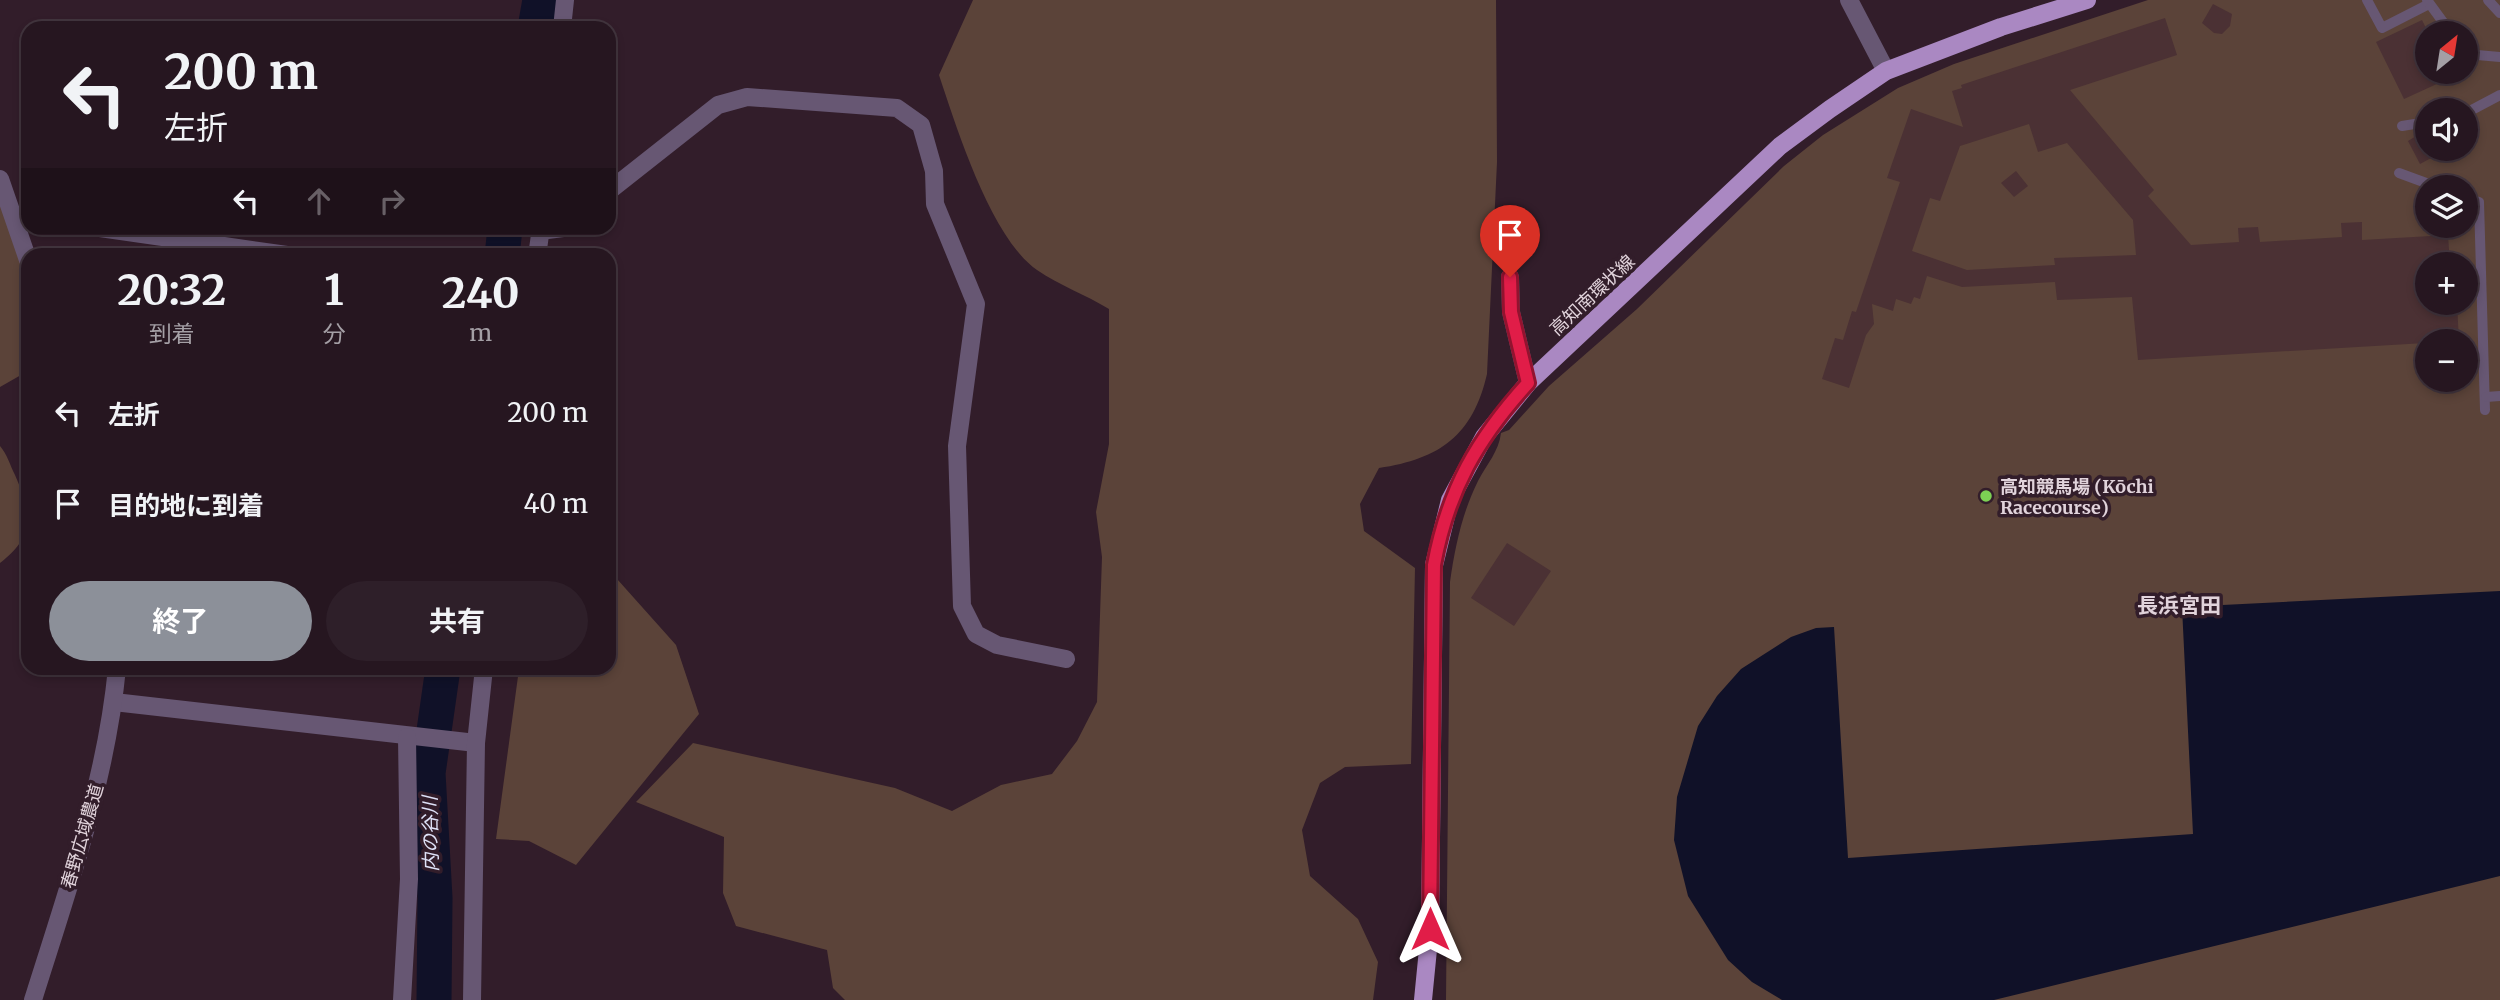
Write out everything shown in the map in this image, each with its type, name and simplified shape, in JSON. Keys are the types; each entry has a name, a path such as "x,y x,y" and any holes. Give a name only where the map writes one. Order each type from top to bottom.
{"main road":[{"name":"高知南環状線","path":"1423,1000 1430,929 1434,565 1443,521 1459,481 1484,437 1528,383 1780,146 1886,71 2001,27 2087,0"}],"street":[{"path":"563,21 565,0"},
{"path":"1849,0 1886,71"},
{"path":"616,185 718,105 747,97 897,108 921,125 934,171 935,204 976,304 957,446 962,606 976,634 997,645 1066,659"},
{"path":"0,179 21,218"},
{"path":"148,235 239,248"},
{"path":"1510,277 1511,312 1528,383"},
{"name":"春野広域農道","path":"33,1000 86,828 114,702 116,675"},
{"path":"471,1000 470,743 483,675"},
{"path":"114,702 470,743"},
{"path":"402,1000 409,879 411,738"}],"lane":[{"path":"2367,0 2382,28 2428,2 2442,21"},
{"path":"2488,0 2500,13"},
{"path":"2478,55 2500,57"},
{"path":"2478,107 2500,95"},
{"path":"2402,126 2415,124"},
{"path":"2399,173 2415,179"},
{"path":"2478,202 2485,410"},
{"path":"2486,397 2500,396"}],"shaded area":[{"path":"973,0 1496,0 1497,162 1487,374 1473,413 1463,428 1451,440 1420,458 1379,468 1360,504 1364,531 1415,568 1411,764 1345,767 1320,783 1302,830 1310,876 1358,919 1378,962 1373,1000 845,1000 833,988 827,950 736,926 723,893 724,837 636,802 693,743 895,788 952,811 1001,785 1052,774 1077,741 1097,702 1102,557 1096,512 1109,444 1109,309 1045,275 1020,255 1005,234 978,181 939,75"},
{"name":"高知競馬場 (Kōchi Racecourse)","path":"2148,0 2500,0 2500,1000 1446,1000 1450,582 1463,518 1478,481 1495,452 1501,433 1509,430 1549,386 1637,309 1784,166 1823,135 1898,88 1954,64"},
{"path":"0,202 21,254 21,375 0,387"},
{"path":"0,446 21,489 21,541 0,563"},
{"path":"616,578 676,645 699,714 576,865 529,841 496,839 518,675 616,675"}],"water":[{"path":"2500,591 2500,876 1994,1000 1782,1000 1752,982 1728,960 1688,896 1674,840 1677,797 1698,726 1717,696 1741,669 1791,637 1816,628 1834,627 1848,858 2193,834 2182,607"}],"building":[{"path":"2213,4 2232,14 2230,26 2222,34 2214,33 2202,23"},
{"path":"2165,18 2177,55 2070,90 2154,190 2148,196 2191,245 2239,242 2238,228 2258,227 2260,242 2342,237 2341,223 2362,222 2362,240 2448,238 2449,252 2415,252 2415,315 2458,315 2458,329 2415,329 2415,344 2138,360 2132,297 2057,300 2055,282 1962,287 1927,276 1920,299 1914,297 1911,304 1896,299 1893,311 1872,304 1874,324 1866,335 1849,388 1822,379 1835,338 1843,340 1852,311 1856,312 1900,182 1887,178 1911,109 1963,127 1952,91 1962,88 1961,85","holes":["2029,124 2038,152 2067,143 2133,220 2136,255 2054,258 2055,265 1967,270 1912,251 1930,198 1940,201 1960,146"]},
{"path":"2415,23 2415,84 2437,84 2404,99 2376,42"},
{"path":"2415,137 2415,154 2408,141"},
{"path":"2016,171 2028,186 2014,197 2001,183"},
{"path":"1507,543 1551,571 1514,626 1471,598"}],"waterway":[{"name":"内の谷川","path":"536,21 540,0"},
{"name":"内の谷川","path":"503,248 504,235"},
{"name":"内の谷川","path":"434,1000 435,898 428,773 442,675"}],"place":[{"name":"高知競馬場 (Kōchi Racecourse)","path":"1986,496"}],"district":[{"name":"長浜宮田","path":"2179,605"}],"route":[{"path":"1430,929 1434,565 1443,521 1459,481 1484,437 1508,404 1528,383 1522,370 1511,312 1510,277"}]}
